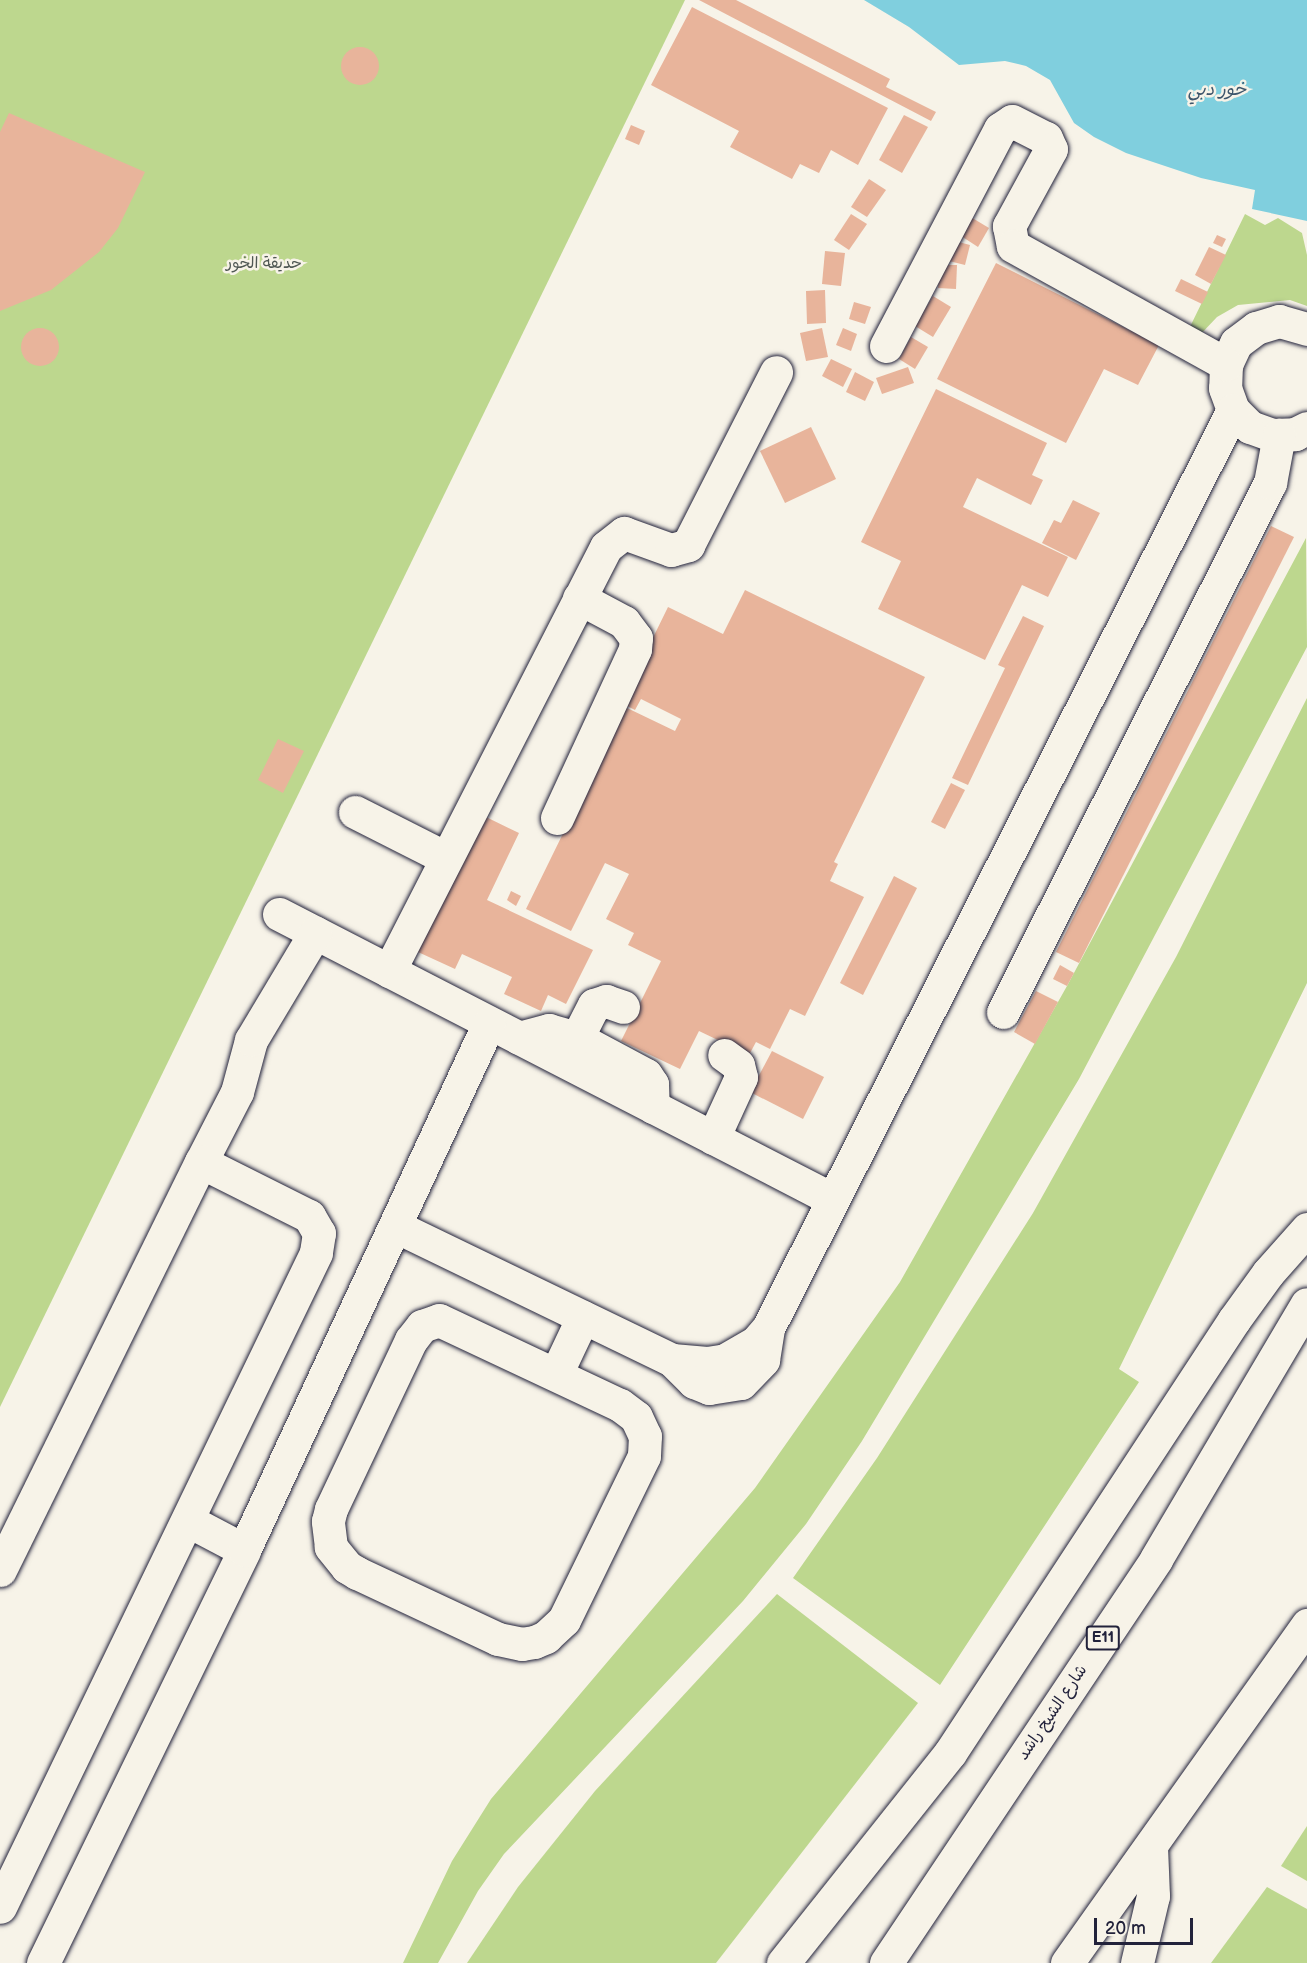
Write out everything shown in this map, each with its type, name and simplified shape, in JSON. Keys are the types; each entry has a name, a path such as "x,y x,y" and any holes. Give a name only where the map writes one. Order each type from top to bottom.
{"main road":[{"path":"886,346 1000,129 1012,122 1046,138 1051,149 1009,226 1013,246 1226,364"},
{"path":"1003,1012 1270,483 1293,432 1250,427 1233,410 1225,388 1226,364 1236,343 1256,327 1279,321 1307,329"},
{"path":"389,971 606,547 616,535 632,535 671,549 688,545 776,372"},
{"path":"395,1226 672,1360 694,1382 709,1388 741,1383 763,1360 768,1328 1233,410"},
{"path":"556,818 635,649 636,639 624,622 579,598"},
{"path":"355,812 446,858"},
{"path":"279,914 832,1199"},
{"path":"0,1570 237,1092 251,1040 315,933"},
{"path":"577,1038 594,1005 606,1001 623,1006"},
{"path":"43,1963 243,1550 489,1023"},
{"path":"519,1038 557,1030 577,1038 646,1075 653,1089 653,1107"},
{"path":"713,1138 741,1077 738,1065 724,1055"},
{"path":"0,1907 189,1521 319,1244 319,1233 309,1216 201,1162"},
{"path":"783,1963 950,1753 1234,1320 1268,1273 1307,1229"},
{"name":"شارع الشيخ راشد","path":"886,1963 1156,1559 1307,1304"},
{"path":"556,1374 583,1317"},
{"path":"448,1322 556,1374 629,1410 642,1426 646,1446 556,1629 546,1637 522,1644 498,1639 357,1573 338,1558 328,1534 332,1509 411,1340 422,1326 448,1322"},
{"path":"189,1521 243,1550"},
{"path":"1067,1963 1307,1625"},
{"path":"1137,1963 1153,1896 1151,1846"}],"green space":[{"name":"حديقة الخور","path":"0,0 685,0 0,1407"},
{"path":"1245,214 1265,225 1278,218 1302,233 1307,255 1307,306 1290,300 1238,305 1217,317 1199,336 1187,333"},
{"path":"1306,538 1307,647 1079,1079 862,1441 806,1524 743,1601 504,1854 478,1891 438,1963 403,1963 452,1861 491,1799 755,1488 900,1282 1067,986"},
{"path":"1307,698 1307,983 1119,1369 1139,1382 940,1685 793,1578 877,1458 1033,1213 1176,957"},
{"path":"777,1594 918,1703 716,1963 467,1963 518,1887 595,1791"},
{"path":"1307,1826 1307,1881 1281,1866"},
{"path":"1267,1887 1307,1909 1307,1963 1211,1963"}],"water":[{"name":"خور دبي","path":"864,0 1307,0 1307,221 1252,209 1255,190 1201,178 1126,153 1094,137 1074,123 1050,80 1026,66 1005,61 959,65 909,27"}],"building":[{"path":"699,0 736,0 890,79 886,87 936,112 931,121"},
{"path":"692,7 888,108 858,165 831,150 819,173 800,164 792,179 730,147 739,131 651,85"},
{"path":"360,47 374,52 379,66 374,80 360,85 346,80 341,66 346,52"},
{"path":"9,113 145,172 118,228 99,252 51,290 0,311 0,132"},
{"path":"904,115 928,127 902,173 879,160"},
{"path":"631,125 645,131 639,145 625,139"},
{"path":"869,179 886,190 867,217 851,207"},
{"path":"851,214 867,224 849,250 834,240"},
{"path":"969,216 989,228 978,247 958,234"},
{"path":"1217,235 1226,239 1222,247 1213,243"},
{"path":"955,241 970,245 965,265 949,261"},
{"path":"1209,247 1226,255 1211,284 1195,275"},
{"path":"825,251 845,253 841,286 822,284"},
{"path":"996,263 1159,345 1138,385 1104,369 1066,443 937,379"},
{"path":"939,265 957,265 956,289 938,288"},
{"path":"1181,279 1208,292 1202,304 1175,291"},
{"path":"825,290 826,323 807,324 806,291"},
{"path":"933,296 951,307 933,337 915,326"},
{"path":"854,302 871,307 865,324 849,319"},
{"path":"40,328 54,333 59,347 54,361 40,366 26,361 21,347 26,333"},
{"path":"822,328 828,357 806,361 800,333"},
{"path":"843,328 857,334 851,351 836,345"},
{"path":"911,337 928,347 915,369 899,359"},
{"path":"831,359 852,369 843,387 822,376"},
{"path":"908,367 914,383 882,394 876,378"},
{"path":"855,372 874,382 865,401 846,392"},
{"path":"936,389 1047,443 1032,475 1043,480 1031,505 977,478 963,507 1068,557 1048,597 1022,585 985,660 878,609 901,561 861,542"},
{"path":"811,427 836,479 785,503 760,451"},
{"path":"1073,500 1100,513 1076,560 1042,543 1054,520 1061,523"},
{"path":"1271,526 1294,537 1079,963 1056,952"},
{"path":"745,590 925,677 834,862 838,864 830,881 864,897 805,1016 790,1009 770,1049 756,1042 749,1055 699,1031 680,1069 621,1041 661,961 628,945 634,933 606,919 629,874 605,863 571,931 526,909 625,707 675,731 681,719 641,699 635,710 621,703 668,607 723,634"},
{"path":"1023,616 1044,626 968,785 952,778 1005,668 998,665"},
{"path":"278,739 304,751 283,793 258,780"},
{"path":"951,783 965,790 945,829 931,822"},
{"path":"484,816 519,833 487,900 593,950 566,1004 548,995 541,1011 504,994 512,977 462,954 455,969 418,952"},
{"path":"894,876 917,888 863,995 840,983"},
{"path":"511,891 521,896 516,906 507,900"},
{"path":"1060,965 1074,973 1067,986 1053,979"},
{"path":"1036,991 1058,1002 1035,1044 1014,1032"},
{"path":"772,1051 824,1077 803,1119 750,1092"}]}
